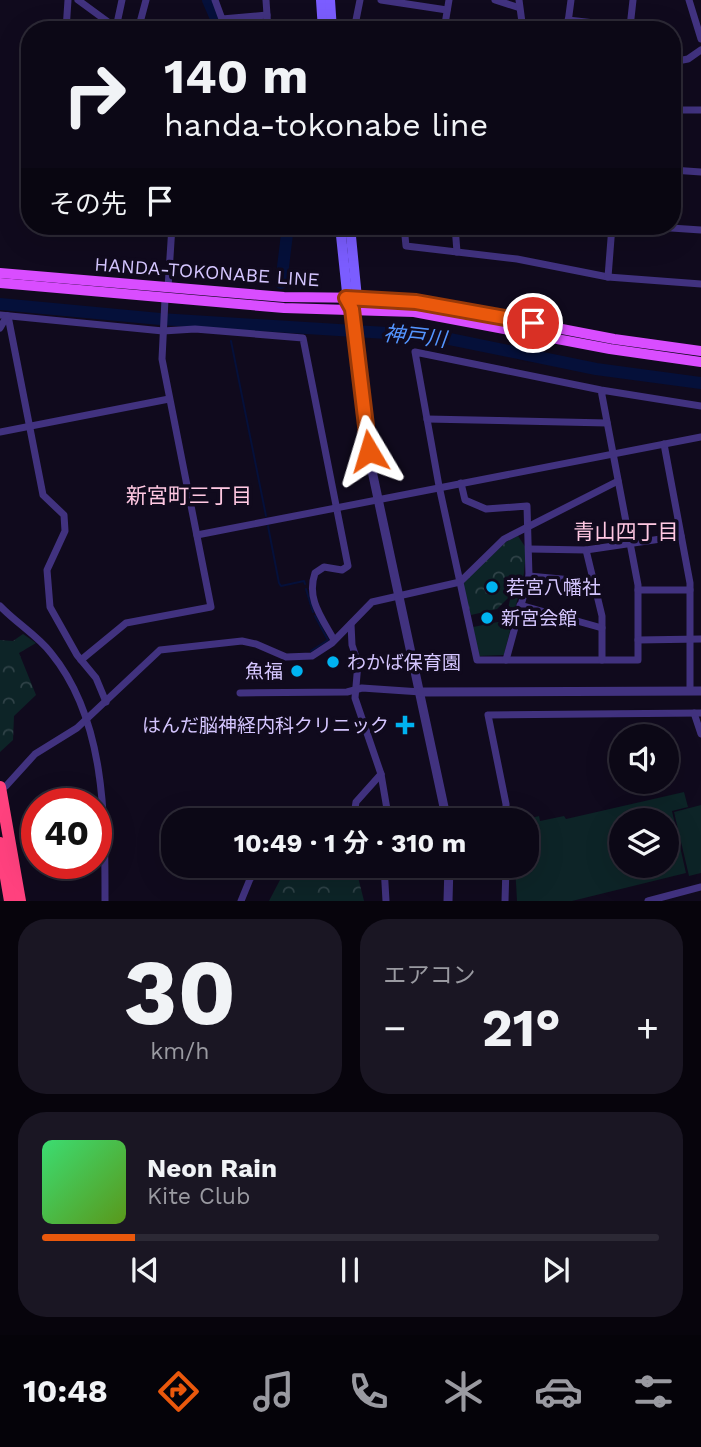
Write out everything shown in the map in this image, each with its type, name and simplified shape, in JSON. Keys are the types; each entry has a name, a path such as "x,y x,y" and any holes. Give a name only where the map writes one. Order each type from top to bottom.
{"highway":[{"path":"3,786 20,901"},
{"path":"0,844 10,901"}],"main road":[{"path":"321,0 322,21"},
{"path":"330,0 331,21"},
{"path":"341,235 352,309"},
{"path":"350,235 351,298"},
{"name":"HANDA-TOKONABE LINE","path":"0,273 165,299 351,298 450,306 614,339 701,351"},
{"name":"HANDA-TOKONABE LINE","path":"0,283 165,299 426,314 610,349 701,362"}],"street":[{"path":"67,21 68,0"},
{"path":"78,0 106,21"},
{"path":"118,21 122,0"},
{"path":"140,21 146,0"},
{"path":"215,0 222,19 267,15"},
{"path":"266,0 267,21"},
{"path":"356,21 360,0"},
{"path":"381,0 412,2 447,10"},
{"path":"445,21 449,0"},
{"path":"495,0 518,4"},
{"path":"570,0 568,20 577,21"},
{"path":"631,21 633,0"},
{"path":"689,0 701,39"},
{"path":"681,60 701,50"},
{"path":"681,110 701,110"},
{"path":"681,171 701,172"},
{"path":"681,229 701,230"},
{"path":"81,660 126,623 211,607 162,359 171,235"},
{"path":"405,235 406,246 517,259 608,278 701,284"},
{"path":"456,235 457,252"},
{"path":"608,278 611,235"},
{"path":"352,309 377,498 444,808"},
{"path":"4,315 303,338 348,566 342,570 324,568 315,573 310,589 314,604 334,640"},
{"path":"0,328 4,315"},
{"path":"4,315 43,495 64,515 65,531 47,570 50,607 81,660 96,678 106,702"},
{"path":"601,390 638,590 638,660 477,660 439,486 415,352 601,390 701,406"},
{"path":"0,432 169,399"},
{"path":"427,419 607,423"},
{"path":"197,535 701,437"},
{"path":"664,444 690,590 690,691"},
{"path":"3,786 35,754 64,738 106,702 154,654 166,649 242,641 295,658 312,656 334,640 372,602 460,582 504,539 618,481"},
{"path":"461,482 465,500 486,509 527,506 530,526 529,576 506,660"},
{"path":"530,549 586,550 681,537"},
{"path":"586,550 602,628 602,660"},
{"path":"529,576 593,582"},
{"path":"638,590 690,590"},
{"path":"520,605 602,628"},
{"path":"0,606 51,653 73,687 86,719 94,749 104,825 105,901"},
{"path":"351,624 352,645 358,663 355,689 361,721 381,774 387,808"},
{"path":"638,640 701,639"},
{"path":"240,693 346,692 355,689 421,692 701,691"},
{"path":"506,808 488,715 697,713 701,734"},
{"path":"355,808 356,802 381,774"},
{"path":"241,901 251,878"},
{"path":"385,878 386,901"},
{"path":"448,901 449,878"},
{"path":"505,901 506,878"},
{"path":"648,901 701,887"}],"green space":[{"path":"518,536 526,548 524,573 513,617 506,618 511,595 497,609 471,615 463,586 465,581 506,542"},
{"path":"513,619 504,655 479,656 473,627"},
{"path":"23,634 36,643 19,653 36,695 14,716 13,740 0,752 0,640 13,641"},
{"path":"684,792 688,807 679,809 614,808"},
{"path":"701,805 701,873 689,876 679,833 679,811"},
{"path":"609,809 609,878 666,878 572,901 517,901 516,878 539,878 539,816 540,821 564,816 566,819"},
{"path":"679,842 686,873 679,875"},
{"path":"358,878 364,901 269,901 280,880"}],"waterway":[{"path":"208,0 217,21"},
{"path":"281,283 287,235"},
{"name":"神戸川","path":"0,304 160,319 435,336 596,369 701,383"},
{"path":"231,341 266,516"},
{"path":"268,526 279,583 281,586 304,581 305,584"},
{"path":"306,589 313,612"},
{"path":"311,651 328,640 315,616"}],"place":[{"name":"若宮八幡社","path":"492,587"},
{"name":"新宮会館","path":"487,618"},
{"name":"わかば保育園","path":"333,662"},
{"name":"魚福","path":"297,671"},
{"name":"はんだ脳神経内科クリニック","path":"405,725"}],"district":[{"name":"新宮町三丁目","path":"189,495"},
{"name":"青山四丁目","path":"626,531"}],"route":[{"path":"369,451 352,309 346,298 375,298 450,306 533,323"}]}
